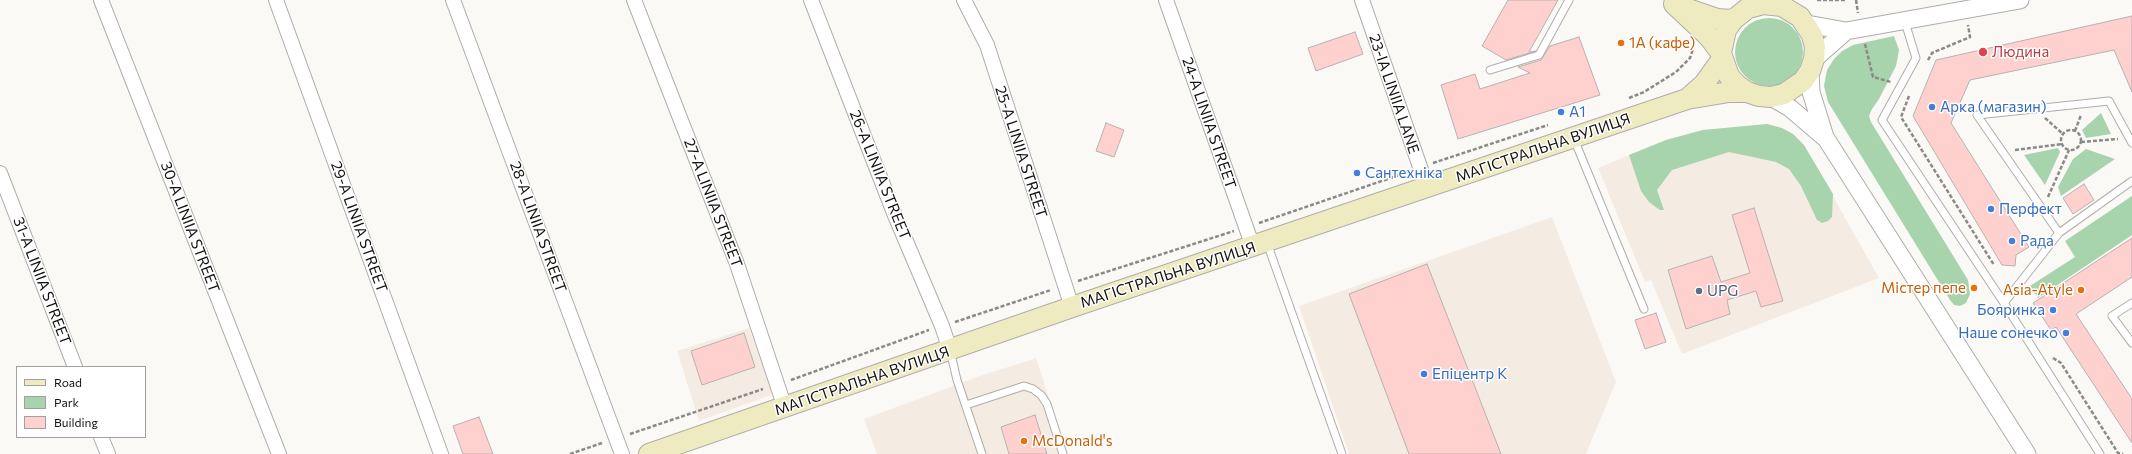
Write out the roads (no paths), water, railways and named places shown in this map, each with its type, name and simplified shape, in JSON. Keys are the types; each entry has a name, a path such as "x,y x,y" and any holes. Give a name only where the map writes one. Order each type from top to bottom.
{"main road":[{"path":"1671,2 1717,19 1733,20"},
{"path":"1671,2 1709,37 1722,56 1729,76 1737,85 1748,92 1759,96 1771,97 1784,94 1794,89 1803,81 1812,65 1814,47 1812,35 1807,24 1781,3 1758,3 1748,8 1733,20 1726,30 1722,56 1704,84 1688,99"},
{"name":"МАГІСТРАЛЬНА ВУЛИЦЯ","path":"662,452 1072,307 1688,99 1729,92 1748,92"}],"street":[{"name":"30-A LINIIA STREET","path":"101,0 279,454"},
{"name":"29-A LINIIA STREET","path":"276,0 441,454"},
{"name":"28-A LINIIA STREET","path":"454,0 622,454"},
{"name":"27-A LINIIA STREET","path":"634,0 737,264 786,408"},
{"name":"26-A LINIIA STREET","path":"811,0 894,212 942,326 950,350"},
{"name":"25-A LINIIA STREET","path":"964,0 987,45 1072,307"},
{"name":"24-A LINIIA STREET","path":"1166,0 1246,227 1260,244"},
{"name":"23-IA LINIIA LANE","path":"1362,0 1427,187"},
{"path":"1807,24 1846,31 1905,22 2020,0"},
{"path":"1824,137 1812,92 1812,65 1846,31"},
{"path":"1771,97 1790,108 1824,137 2027,454"},
{"name":"31-A LINIIA STREET","path":"0,173 74,366"},
{"path":"102,438 108,454"}],"lane":[{"path":"1490,70 1539,55 1569,0"},
{"path":"1905,22 1916,58 1882,120 2004,303 2100,454"},
{"path":"2059,232 1977,115 2109,101 2131,141"},
{"path":"1574,138 1644,309"},
{"path":"2004,303 2059,232 2132,180"},
{"path":"1260,244 1342,454"},
{"path":"2132,303 2112,316 2132,343"},
{"path":"950,350 982,454"},
{"path":"966,405 1024,386 1033,389 1041,395 1047,404 1063,454"}],"place":[{"name":"1А (кафе)","path":"1621,43"},
{"name":"Людина","path":"1983,52"},
{"name":"Арка (магазин)","path":"1932,107"},
{"name":"А1","path":"1561,112"},
{"name":"Сантехніка","path":"1357,173"},
{"name":"Перфект","path":"1991,209"},
{"name":"Рада","path":"2012,241"},
{"name":"Містер пепе","path":"1974,288"},
{"name":"Asia-Atyle","path":"2081,290"},
{"name":"UPG","path":"1699,291"},
{"name":"Бояринка","path":"2053,310"},
{"name":"Наше сонечко","path":"2066,333"},
{"name":"Епіцентр К","path":"1424,374"},
{"name":"McDonald's","path":"1024,441"}]}
